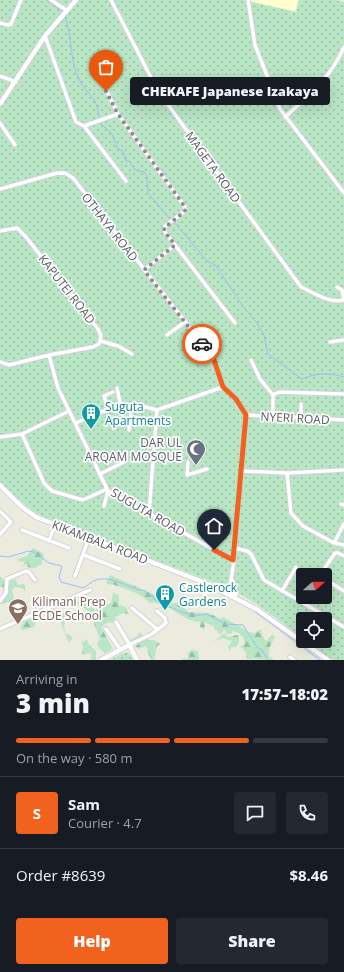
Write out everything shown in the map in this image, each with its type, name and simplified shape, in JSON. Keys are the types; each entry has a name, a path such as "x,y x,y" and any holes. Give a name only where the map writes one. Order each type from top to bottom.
{"main road":[{"path":"0,104 16,82 45,36 76,0"},
{"name":"KIKAMBALA ROAD","path":"0,486 29,512 55,525 208,584"},
{"path":"221,587 231,580 236,594"},
{"path":"208,584 221,587 236,594 328,660"},
{"path":"208,584 229,591 256,609"},
{"path":"101,660 130,644 138,660"}],"street":[{"path":"0,23 8,25 11,24 21,0"},
{"path":"52,0 66,10"},
{"name":"MAGETA ROAD","path":"111,0 158,91 301,287 330,300 344,300"},
{"path":"248,0 255,45 274,98 285,117 344,192"},
{"path":"45,36 75,120 84,126 126,181"},
{"path":"285,117 318,88 334,67 344,46"},
{"path":"94,71 98,73 118,114 185,207 185,211 164,228 165,232 235,323"},
{"path":"0,76 16,82"},
{"path":"84,126 118,114"},
{"path":"0,123 15,145"},
{"name":"OTHAYA ROAD","path":"0,189 57,173 69,175 214,360 223,387 236,399 246,415"},
{"name":"KAPUTEI ROAD","path":"0,231 17,228 26,237 98,329 101,341"},
{"path":"144,270 175,245"},
{"path":"337,287 342,290 344,300"},
{"path":"168,335 185,322"},
{"path":"190,343 197,338"},
{"path":"330,342 344,340"},
{"path":"0,362 9,365 49,355 93,347 101,341 118,346 132,354"},
{"name":"SUGUTA ROAD","path":"49,355 56,382 108,490 233,560"},
{"path":"251,360 260,379 273,395 273,418"},
{"path":"76,423 108,410 132,405 157,410 223,387"},
{"path":"117,388 121,407"},
{"path":"108,410 104,396 113,392"},
{"path":"273,395 279,392 344,394"},
{"path":"300,419 301,404"},
{"path":"129,430 132,405"},
{"path":"149,514 157,410"},
{"path":"0,437 22,434 69,411"},
{"path":"229,591 233,565 246,415"},
{"name":"NYERI ROAD","path":"246,415 273,418 344,420"},
{"path":"22,434 44,483 52,491 83,500 108,490"},
{"path":"100,474 124,462"},
{"path":"188,462 187,475 207,469"},
{"path":"241,471 287,474 344,470"},
{"path":"287,474 291,513 303,526 331,543 344,545"},
{"path":"104,506 108,490"},
{"path":"0,511 10,522 0,533"},
{"path":"335,543 344,524"},
{"path":"49,541 55,525"},
{"path":"22,530 70,548"},
{"path":"75,576 89,538"},
{"path":"234,548 249,552 256,562 262,578 344,627"},
{"path":"325,568 335,553 344,556"},
{"path":"84,555 120,569"},
{"path":"282,591 296,567"},
{"path":"0,601 6,593 7,579 26,571 29,572 35,580"},
{"path":"332,583 344,591"},
{"path":"0,629 90,590"},
{"path":"132,608 157,629"},
{"path":"116,622 130,644 166,624 166,620 157,611"},
{"path":"106,629 120,649"}],"shaded area":[{"path":"246,0 298,0 295,11"}],"green space":[{"path":"0,0 242,0 296,12 299,0 337,0 344,2 344,660 333,660 315,648 332,648 332,612 296,612 296,633 258,605 220,584 52,521 32,511 0,482"},
{"path":"33,548 44,554 42,564 35,568 28,568 27,562 23,567 24,561 20,562 17,559 27,556"},
{"path":"110,575 173,603 182,602 186,597 180,605 189,612 209,613 220,619 223,617 249,632 255,633 261,629 262,635 266,641 272,635 275,636 269,649 269,656 274,660 246,659 246,653 240,646 244,645 244,639 239,633 233,631 231,634 226,634 226,631 224,630 221,634 219,634 217,630 215,631 214,626 203,622 205,626 204,630 200,627 200,622 187,619 162,605 149,603 133,592 112,584 109,585 106,583"},
{"path":"0,576 9,585 10,581 15,579 18,585 24,584 26,592 22,588 15,587 12,590 15,605 8,602 0,604 0,597 4,593 3,588 0,586"},
{"path":"113,593 119,595 119,605 126,607 129,614 123,613 116,617 113,623 108,622 101,627 113,649 105,653 97,644 100,639 90,613 80,605 67,605 83,600 95,610 111,603"},
{"path":"56,609 60,611 61,616 63,613 72,612 64,625 66,634 70,635 73,639 68,642"},
{"path":"41,615 41,621 36,620 34,627 23,630 20,628 25,621"},
{"path":"140,632 142,635 146,635 149,640 154,640 160,644 157,646 154,660 151,660 146,646 139,649 135,647 141,641 140,637 134,641 129,640 136,637"},
{"path":"225,633 227,637 238,635 239,637 238,644 236,647 231,647 230,652 228,647 232,641 222,638 213,642"},
{"path":"87,639 88,644 96,651 96,660 90,660 92,654 88,653 84,655 82,653 83,646 81,641 84,642"},
{"path":"192,650 198,651 199,660 183,660 183,658 187,659 189,656 187,653"},
{"path":"128,652 133,660 110,660 121,654"}],"waterway":[{"path":"46,0 62,11"},
{"path":"65,17 74,66 80,81 97,105 99,119"},
{"path":"99,122 112,134 118,149 123,151 126,161 129,161 135,170 144,172 147,176 148,193 170,219"},
{"path":"174,222 207,261 216,266 245,309 257,323 264,335 268,354 302,379 312,375 323,374 333,374 344,377"},
{"path":"0,556 8,557 29,551 34,552 49,563 62,566 59,577 61,582 83,588 93,581 108,579 145,591 147,595 152,595 154,599 180,611 194,615 206,614 226,624 243,625 257,647 262,650 268,660"},
{"path":"250,608 320,660"}],"way so far":[{"path":"106,91 118,114 186,209 164,228 165,232 175,245 144,270 202,344"}],"place":[{"name":"CHEKAFE Japanese Izakaya","path":"106,91"},
{"name":"Suguta Apartments","path":"91,430"},
{"name":"DAR UL ARQAM MOSQUE","path":"196,466"},
{"name":"Castlerock Gardens","path":"165,611"},
{"name":"Kilimani Prep ECDE School","path":"18,625"}],"route":[{"path":"202,344 214,360 223,387 236,399 246,415 233,560 214,550"}]}
